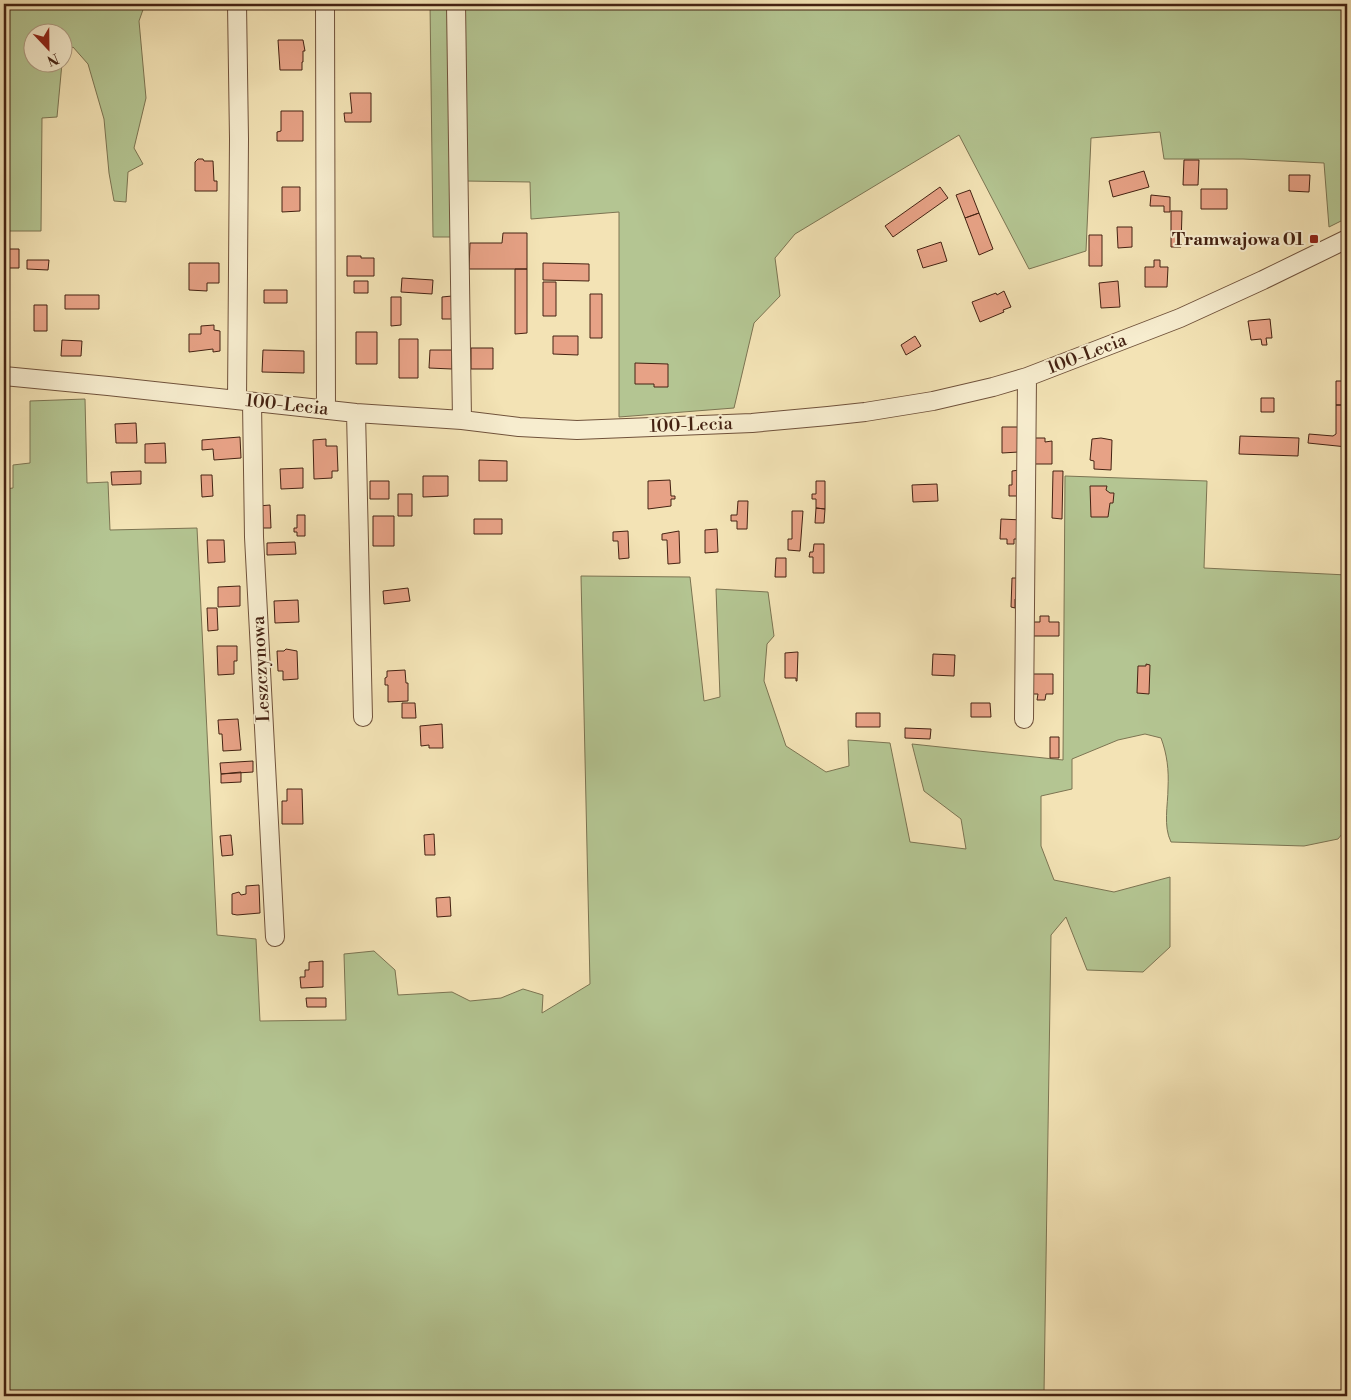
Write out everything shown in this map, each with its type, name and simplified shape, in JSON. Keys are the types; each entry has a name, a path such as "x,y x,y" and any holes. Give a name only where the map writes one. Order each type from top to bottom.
{"street":[{"name":"Leszczynowa","path":"237,4 244,401 254,537 275,937"},
{"path":"325,4 326,410"},
{"path":"456,4 462,420"},
{"name":"100-Lecia","path":"4,376 356,413 462,420 519,427 578,430 752,423 865,412 908,406 961,395 1027,377 1189,314 1347,239"},
{"path":"1024,719 1027,377"},
{"path":"356,413 363,717"}],"green space":[{"path":"4,4 145,4 139,21 146,98 134,148 143,164 128,172 126,202 114,201 109,173 104,119 88,64 72,48 72,22 22,22 22,72 61,72 57,117 42,118 41,231 4,231"},
{"path":"430,4 1347,4 1347,218 1329,227 1324,163 1243,159 1164,159 1160,132 1091,138 1086,251 1029,269 959,135 795,234 775,258 780,296 754,323 734,408 619,417 619,212 531,219 530,182 465,181 462,237 433,237"},
{"path":"85,399 87,483 108,482 110,530 197,528 217,935 256,939 260,1021 346,1020 344,954 374,951 395,970 398,995 452,992 470,1001 501,998 523,989 543,995 542,1013 590,984 581,576 690,577 704,701 720,697 716,589 768,592 774,636 767,644 764,681 786,746 826,772 849,766 848,740 890,743 910,842 966,849 961,819 924,791 912,744 1063,760 1065,476 1207,481 1204,568 1347,575 1347,737 1343,750 1347,766 1347,829 1338,839 1304,846 1171,842 1167,829 1168,775 1165,750 1161,738 1145,734 1118,740 1072,759 1072,789 1041,796 1041,846 1054,880 1114,892 1170,877 1170,947 1143,972 1087,970 1066,917 1051,935 1045,1396 4,1396 5,489 13,488 13,465 30,463 30,401"}],"building":[{"path":"278,40 303,40 305,51 303,51 302,70 280,70"},
{"path":"350,93 371,93 371,122 345,122 344,113 352,113"},
{"path":"281,111 303,111 303,141 277,141 277,132 281,131"},
{"path":"198,159 213,161 214,181 217,181 217,191 195,191 195,162"},
{"path":"1184,160 1199,160 1198,185 1183,185"},
{"path":"1144,171 1149,187 1113,197 1109,181"},
{"path":"1289,175 1310,175 1309,192 1289,191"},
{"path":"282,187 300,187 300,211 282,212"},
{"path":"940,187 948,198 893,237 885,226"},
{"path":"1201,189 1227,189 1227,209 1201,209"},
{"path":"970,190 979,213 965,218 956,195"},
{"path":"1151,195 1170,197 1170,212 1164,212 1164,206 1150,206"},
{"path":"1171,211 1182,211 1181,247 1171,247"},
{"path":"979,213 993,249 979,255 965,218"},
{"path":"1117,227 1132,227 1132,247 1118,248"},
{"path":"503,233 527,233 527,269 469,269 470,243 502,243"},
{"path":"1089,235 1102,235 1102,266 1089,266"},
{"path":"941,242 947,261 923,268 917,250"},
{"path":"9,249 19,249 19,268 9,268"},
{"path":"4,253 9,253 9,268 4,268"},
{"path":"347,256 374,258 374,276 347,276"},
{"path":"27,260 49,260 48,270 27,269"},
{"path":"1154,260 1160,260 1160,267 1168,267 1167,287 1145,287 1145,267 1154,267"},
{"path":"189,263 219,263 219,283 207,283 207,291 189,290"},
{"path":"543,263 589,264 589,281 543,280"},
{"path":"515,269 527,269 527,333 515,334"},
{"path":"402,278 433,280 432,294 401,292"},
{"path":"354,281 368,281 368,293 354,293"},
{"path":"1118,281 1120,307 1101,308 1099,283"},
{"path":"543,282 556,282 556,316 543,316"},
{"path":"264,290 287,290 287,303 264,303"},
{"path":"1004,291 1011,307 980,322 972,302 996,293 997,295"},
{"path":"590,294 602,294 602,338 590,338"},
{"path":"65,295 99,295 99,309 65,309"},
{"path":"452,296 452,319 442,319 442,297"},
{"path":"391,297 401,297 401,325 391,326"},
{"path":"34,305 47,305 47,331 34,331"},
{"path":"1270,319 1272,338 1266,338 1267,345 1262,345 1261,339 1251,340 1248,321"},
{"path":"214,325 214,330 220,331 220,351 213,352 213,349 189,352 189,334 201,334 201,326"},
{"path":"356,332 377,332 377,364 356,364"},
{"path":"553,336 578,336 578,355 553,354"},
{"path":"915,336 921,346 906,355 901,345"},
{"path":"399,339 418,339 418,378 399,378"},
{"path":"62,340 82,341 81,356 61,356"},
{"path":"471,348 493,348 493,369 471,369"},
{"path":"263,350 304,351 304,373 262,372"},
{"path":"430,350 452,350 452,369 429,368"},
{"path":"635,363 668,364 668,387 654,387 654,384 635,384"},
{"path":"1336,381 1347,381 1347,405 1336,405"},
{"path":"1261,398 1274,398 1274,412 1261,412"},
{"path":"1336,405 1347,405 1347,447 1308,443 1309,434 1333,436 1336,434"},
{"path":"136,423 137,443 116,443 115,424"},
{"path":"1002,427 1018,427 1019,452 1002,453"},
{"path":"1240,436 1299,438 1298,456 1239,454"},
{"path":"240,437 241,458 214,460 213,449 202,450 202,440"},
{"path":"1033,438 1045,438 1045,442 1052,441 1052,464 1034,464"},
{"path":"326,439 326,446 337,446 338,471 332,471 332,478 314,479 313,440"},
{"path":"1092,439 1112,440 1111,470 1094,469 1094,461 1090,460"},
{"path":"165,443 166,463 145,463 145,444"},
{"path":"479,460 507,461 507,481 479,481"},
{"path":"303,468 303,488 281,489 280,469"},
{"path":"1020,470 1021,496 1009,496 1009,485 1012,485 1012,471"},
{"path":"141,471 141,484 112,485 111,472"},
{"path":"1053,471 1063,471 1062,519 1052,518"},
{"path":"201,475 212,475 213,496 202,497"},
{"path":"423,476 448,476 448,496 423,497"},
{"path":"670,480 671,496 675,496 675,499 671,499 671,506 648,509 648,481"},
{"path":"370,481 389,481 389,499 370,499"},
{"path":"816,481 825,481 825,509 816,508 816,499 812,499 812,494 816,494"},
{"path":"937,484 938,501 913,502 912,485"},
{"path":"1090,486 1107,486 1106,490 1114,493 1108,517 1091,517"},
{"path":"398,494 412,494 412,516 398,516"},
{"path":"738,501 748,501 747,529 737,529 737,521 731,521 731,515 737,515"},
{"path":"270,505 271,528 259,528 258,506"},
{"path":"816,508 825,509 824,523 815,523"},
{"path":"792,511 803,511 800,551 788,550 788,539 792,539"},
{"path":"297,515 305,515 305,536 297,536 297,532 294,532 294,528 297,528"},
{"path":"373,516 394,516 394,546 373,546"},
{"path":"474,519 502,519 502,534 474,534"},
{"path":"1001,519 1022,520 1021,539 1014,539 1014,544 1007,544 1007,539 1000,539"},
{"path":"717,529 718,552 705,553 705,530"},
{"path":"628,531 629,558 619,559 618,541 613,541 613,532"},
{"path":"679,531 680,563 668,564 667,540 662,540 662,534"},
{"path":"207,540 224,540 225,562 208,563"},
{"path":"295,542 296,554 267,555 267,543"},
{"path":"814,544 824,544 824,573 813,573 813,557 809,557 810,552 813,552"},
{"path":"776,558 786,558 786,577 775,577"},
{"path":"1012,578 1020,578 1020,599 1015,599 1015,608 1011,607"},
{"path":"240,586 240,606 218,607 218,587"},
{"path":"408,588 410,601 384,604 383,591"},
{"path":"298,600 299,622 275,623 274,601"},
{"path":"207,608 217,608 218,630 208,631"},
{"path":"1040,616 1049,616 1049,622 1059,622 1059,636 1033,636 1033,622 1040,622"},
{"path":"217,646 237,646 237,661 234,661 234,674 218,675"},
{"path":"286,649 297,651 298,679 283,680 283,671 278,671 277,651 284,651"},
{"path":"798,652 797,681 796,678 785,678 785,653"},
{"path":"933,654 955,655 954,676 932,675"},
{"path":"1146,664 1150,665 1149,694 1137,693 1138,666 1146,666"},
{"path":"405,670 406,683 408,683 408,701 388,702 388,685 385,685 387,671"},
{"path":"1030,674 1053,674 1053,694 1046,694 1045,700 1037,700 1038,694 1030,694"},
{"path":"402,703 415,703 416,718 402,718"},
{"path":"971,703 990,703 991,717 971,717"},
{"path":"856,713 880,713 880,727 856,727"},
{"path":"238,719 241,750 223,751 222,734 219,734 218,720"},
{"path":"442,724 443,748 429,748 429,745 421,746 420,726"},
{"path":"905,728 931,729 930,739 905,738"},
{"path":"1050,737 1059,737 1059,758 1050,758"},
{"path":"253,761 253,772 221,774 220,763"},
{"path":"241,772 241,782 221,783 221,774"},
{"path":"287,789 302,789 303,824 282,824 282,801 287,801"},
{"path":"434,834 435,855 425,855 424,835"},
{"path":"231,835 233,855 222,856 220,836"},
{"path":"259,885 260,913 232,914 232,894 239,892 241,895 246,894 246,886"},
{"path":"450,897 451,916 437,917 436,898"},
{"path":"323,961 323,987 301,988 300,977 305,977 305,970 309,970 309,962"},
{"path":"306,998 326,998 326,1007 307,1007"}],"place":[{"name":"Tramwajowa 01","path":"1314,239"}]}
